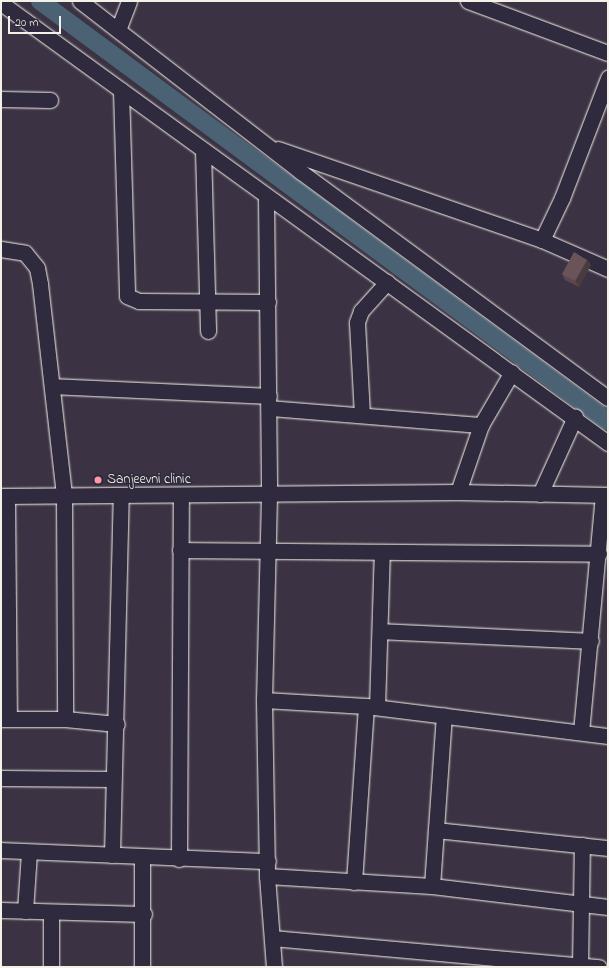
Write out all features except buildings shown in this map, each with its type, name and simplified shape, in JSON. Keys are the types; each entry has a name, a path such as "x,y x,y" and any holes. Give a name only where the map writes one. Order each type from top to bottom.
{"street":[{"path":"80,1 268,145 608,398"},
{"path":"118,30 129,1"},
{"path":"468,1 608,53"},
{"path":"1,3 608,443"},
{"path":"542,240 562,198 608,78"},
{"path":"121,90 125,292 139,301 268,302"},
{"path":"1,99 50,100"},
{"path":"268,145 542,240 608,269"},
{"path":"203,150 208,331"},
{"path":"266,196 269,496 264,700 267,869 274,967"},
{"path":"1,249 25,254 37,268 64,496 66,719"},
{"path":"362,415 357,322 361,312 387,282"},
{"path":"458,492 481,425 512,372"},
{"path":"52,386 269,402 362,415 481,425"},
{"path":"540,494 574,417"},
{"path":"117,724 66,719 5,719 4,496 269,496 458,492 606,495 581,732"},
{"path":"179,859 181,496"},
{"path":"112,855 117,724 120,497"},
{"path":"180,550 599,554"},
{"path":"354,882 380,631 382,552"},
{"path":"380,631 591,641"},
{"path":"264,700 372,707 608,736"},
{"path":"432,886 444,716"},
{"path":"1,778 114,779"},
{"path":"436,830 608,848"},
{"path":"580,966 578,904 582,845"},
{"path":"1,850 179,859 267,869 354,882 432,886 608,907"},
{"path":"25,911 29,852"},
{"path":"142,857 144,914 142,967"},
{"path":"1,910 51,913 144,914"},
{"path":"51,913 51,967"},
{"path":"272,938 473,960 599,967"}],"waterway":[{"path":"40,1 608,421"}],"place":[{"name":"Sanjeevni clinic","path":"98,480"}]}
